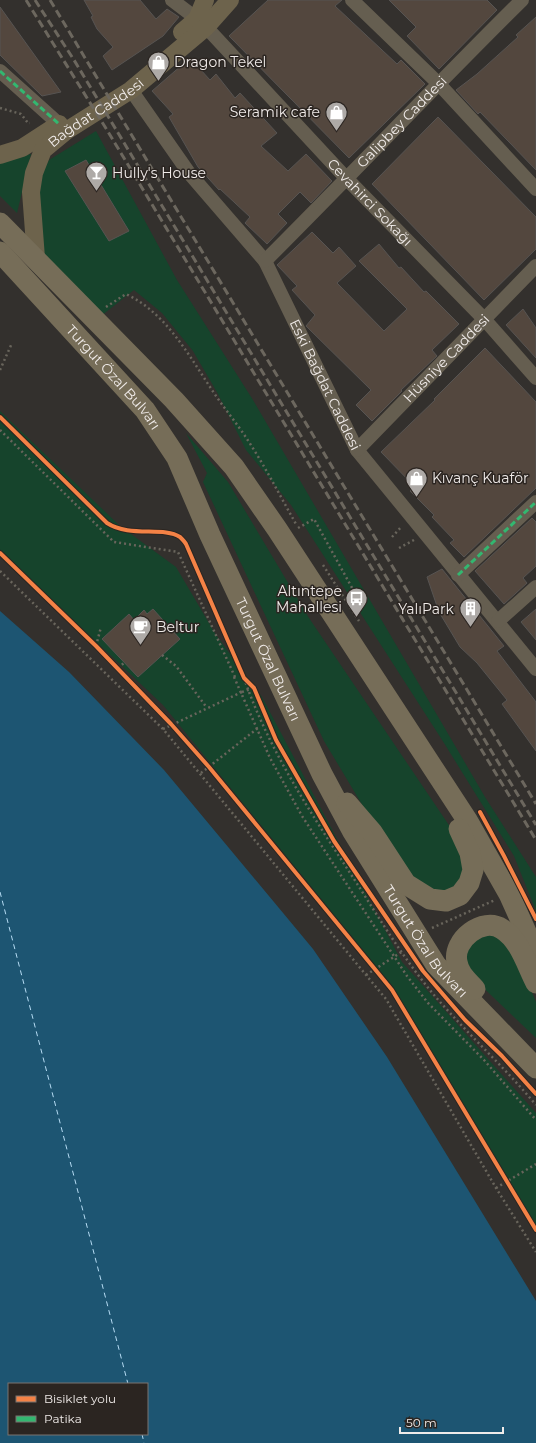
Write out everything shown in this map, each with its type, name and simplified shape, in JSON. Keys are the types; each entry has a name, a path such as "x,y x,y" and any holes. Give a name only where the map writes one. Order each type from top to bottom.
{"highway":[{"name":"Turgut Özal Bulvarı","path":"0,223 174,400 234,466 468,820 509,894 536,954"},
{"name":"Turgut Özal Bulvarı","path":"0,252 145,410 176,458 210,535 322,774 353,832 436,965 536,1068"},
{"path":"322,774 372,832 406,884 430,899 446,901 460,895 469,883 473,870 470,853 464,837 375,701 345,634"},
{"path":"536,983 515,941 502,928 492,925 476,929 466,935 458,947 456,960 461,973 524,1041 536,1062"}],"main road":[{"path":"201,23 206,0"},
{"name":"Bağdat Caddesi","path":"36,258 31,192 34,173 43,150 66,131 128,86 230,0"},
{"name":"Bağdat Caddesi","path":"0,156 22,148 59,124 128,86"}],"street":[{"name":"Cevahirci Sokağı","path":"172,0 201,23 347,179 484,320 536,378"},
{"path":"352,0 438,83 536,189"},
{"name":"Galipbey Caddesi","path":"265,262 347,179 513,3"},
{"name":"Bağdat Caddesi","path":"0,71 59,124"},
{"name":"Eski Bağdat Caddesi","path":"128,86 189,173 265,262 356,450 536,669"},
{"name":"Hüsniye Caddesi","path":"356,450 536,266"},
{"path":"458,575 536,502"},
{"path":"498,621 536,587"}],"path":[{"path":"0,108 21,114 28,123"},
{"path":"100,311 126,294 138,300 153,312 188,351 212,389 248,440 298,528 314,519 356,595 347,601"},
{"path":"0,370 12,343"},
{"path":"0,430 114,542 178,552 242,692 270,758 302,816 394,957 428,1003 484,1060 536,1120"},
{"path":"399,548 405,544"},
{"path":"0,571 164,729 386,999 496,1188 536,1252"},
{"path":"96,646 101,627"},
{"path":"91,641 102,652"},
{"path":"162,655 176,666 207,708"},
{"path":"112,662 122,672"},
{"path":"118,668 124,663"},
{"path":"241,671 244,678 254,688 256,694"},
{"path":"234,677 242,692"},
{"path":"164,729 171,724 254,688"},
{"path":"167,719 176,730"},
{"path":"201,773 258,728"},
{"path":"273,733 280,746"},
{"path":"205,763 214,773"},
{"path":"313,804 334,841 370,893"},
{"path":"366,975 394,957 430,929 509,894"},
{"path":"370,964 379,974"},
{"path":"496,1188 536,1164"},
{"path":"502,1174 510,1187"}],"green space":[{"path":"96,131 177,280 253,400 485,797 536,877 536,911 514,856 444,743 291,505 246,450 218,394 193,351 162,313 134,290 101,316 43,254 38,180 49,160"},
{"path":"31,154 17,213 0,196 0,161"},
{"path":"0,411 120,526 176,567 216,635 262,697 402,962 536,1113 536,1229 486,1142 387,980 163,705 32,581 0,556"},
{"path":"186,433 228,482 309,618 459,840 466,873 450,891 435,892 400,868 324,741 203,482 207,473"},
{"path":"490,935 503,939 517,956 536,1002 536,1038 471,976 464,956 475,938"}],"water":[{"path":"0,611 69,672 164,770 313,949 387,1057 536,1301 536,1443 0,1443"}],"building":[{"path":"84,0 140,0 156,19 167,9 179,17 163,36 112,70 103,56 113,47 97,29 91,17 93,16"},
{"path":"268,0 342,0 335,6 397,64 401,60 425,84 349,158 229,36"},
{"path":"389,0 487,0 497,10 439,69 407,36 416,27"},
{"path":"0,7 61,92 42,96 0,55"},
{"path":"536,17 536,170 480,112 478,114 456,90 477,74 518,37 516,35"},
{"path":"190,58 210,80 216,74 235,98 240,93 277,133 261,146 288,171 306,154 332,181 311,203 300,192 278,214 287,223 267,244 245,223 250,217 220,189 219,190 198,167 169,117 173,114 152,91"},
{"path":"438,117 536,217 536,249 484,300 372,184"},
{"path":"86,160 129,231 109,241 65,171"},
{"path":"312,232 333,253 339,247 356,266 337,283 384,331 407,309 359,261 379,244 399,268 401,267 424,292 426,291 459,324 432,350 437,356 401,390 402,391 372,421 356,405 371,390 306,326 315,315 292,290 297,286 277,265"},
{"path":"523,309 536,328 536,358 506,325"},
{"path":"485,348 536,402 536,488 464,557 450,543 454,540 432,517 434,515 410,491 415,487 381,452 435,400 434,399"},
{"path":"532,518 536,522 536,566 523,578 527,583 504,604 475,571"},
{"path":"442,569 504,646 497,651 536,702 536,751 502,704 507,700 477,663 460,647 439,612 427,577"},
{"name":"Beltur","path":"153,609 180,639 138,677 102,639 129,614 134,620 144,610 147,614"},
{"path":"536,609 536,640 521,622"}],"ferry route":[{"path":"0,892 128,1383"},
{"path":"142,1435 144,1443"}],"railway":[{"path":"26,0 107,130 536,840"},
{"path":"35,0 74,60 536,825"},
{"path":"50,0 536,804"}],"marked path":[{"path":"0,71 59,124"},
{"path":"458,575 536,502"}],"cycle path":[{"path":"0,417 107,523 126,530 165,532 180,537 185,542 244,678 254,688 276,740 334,841 423,971 465,1020 502,1056 536,1094"},
{"path":"0,553 96,646 171,724 209,767 392,990 536,1230"},
{"path":"480,812 536,919"}],"place":[{"name":"Dragon Tekel","path":"158,82"},
{"name":"Seramik cafe","path":"336,132"},
{"name":"Hully's House","path":"96,192"},
{"name":"Kıvanç Kuaför","path":"417,498"},
{"name":"Altıntepe Mahallesi","path":"357,618"},
{"name":"YalıPark","path":"470,628"},
{"name":"Beltur","path":"140,646"}]}
